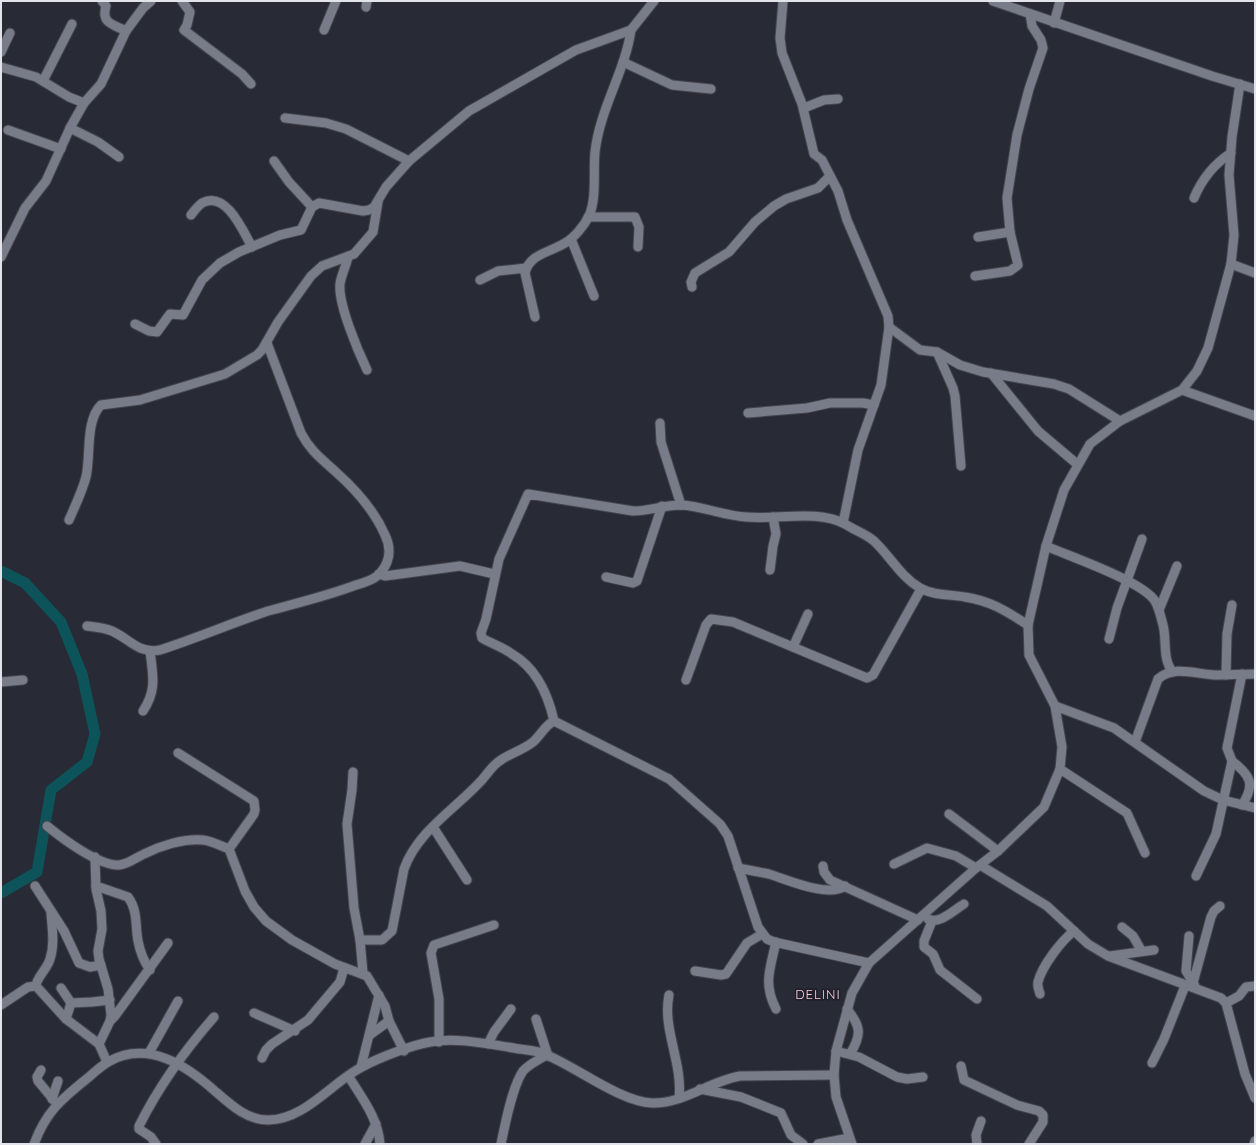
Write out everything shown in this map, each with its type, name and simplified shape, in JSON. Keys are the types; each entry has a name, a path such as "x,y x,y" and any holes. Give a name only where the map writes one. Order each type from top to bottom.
{"street":[{"path":"102,1 106,6 103,14 105,20 126,31"},
{"path":"1,257 25,208 46,181 70,128 84,103 101,84 126,31 143,8 151,1"},
{"path":"182,1 190,12 187,25 184,30 242,74 251,84"},
{"path":"324,30 336,1"},
{"path":"480,280 498,272 526,268 539,255 571,239 588,217 592,200 597,139 602,117 627,52 631,30 654,1"},
{"path":"783,1 780,38 782,52 804,108 814,154 822,160 829,177 838,191 847,220 888,316 889,327 881,385 858,450 843,523"},
{"path":"993,1 1054,23 1255,89"},
{"path":"1054,23 1060,1"},
{"path":"975,276 1010,271 1018,266 1010,232 1007,198 1017,135 1029,89 1044,48 1042,40 1032,26 1030,14"},
{"path":"44,81 72,24"},
{"path":"69,520 86,476 90,434 95,414 101,405 140,400 225,374 257,356 267,344 278,322 311,276 322,266 348,257 361,247 373,232 378,202 386,187 409,161 444,130 481,103 576,50 631,30"},
{"path":"1,52 10,34"},
{"path":"623,62 672,85 711,89"},
{"path":"1,67 36,77 69,97 84,103"},
{"path":"818,1144 851,1141 836,1097 834,1075 836,1051 852,993 869,963 998,850 1044,807 1060,769 1062,747 1055,706 1029,655 1028,625 1046,546 1064,490 1077,464 1090,444 1120,421 1182,390 1197,371 1208,348 1231,264 1234,235 1229,175 1240,84"},
{"path":"804,108 824,100 838,99"},
{"path":"284,118 326,123 346,129 362,136 367,142 409,161"},
{"path":"70,128 98,142 119,157"},
{"path":"8,130 61,149"},
{"path":"1194,198 1201,181 1222,158 1231,153"},
{"path":"274,161 296,190 312,207"},
{"path":"692,287 692,277 695,272 729,252 755,222 774,206 786,199 818,188 829,177"},
{"path":"191,215 202,203 212,201 220,202 232,213 252,247"},
{"path":"135,324 149,331 157,332 170,314 183,315 202,280 210,272 232,256 280,235 298,232 303,227 312,207 319,203 366,211 378,202"},
{"path":"588,217 635,217 639,227 638,247"},
{"path":"978,237 1010,232"},
{"path":"571,239 594,296"},
{"path":"348,257 340,284 342,301 358,350 367,370"},
{"path":"1231,264 1255,273"},
{"path":"526,268 525,273 535,317"},
{"path":"889,327 920,350 937,352 960,365 990,374 1054,384 1069,389 1120,421"},
{"path":"87,626 112,631 136,646 150,651 183,642 269,611 338,592 373,579 379,574 387,562 390,550 386,535 366,505 338,474 314,453 307,444 301,433 267,344"},
{"path":"937,352 955,396 961,466"},
{"path":"990,374 1038,431 1077,464"},
{"path":"1182,390 1255,416"},
{"path":"748,413 807,408 830,403 863,403 874,405"},
{"path":"660,423 660,442 681,505"},
{"path":"869,963 776,942 762,934 758,927 725,828 669,779 554,721 545,691 529,668 513,654 482,638 481,633 486,619 494,574 499,559 528,494 633,511 643,511 662,506 681,505 741,517 812,517 843,523 872,540 908,580 921,589 935,594 964,596 997,606 1028,625"},
{"path":"606,577 633,583 637,581 662,506"},
{"path":"770,570 772,546 776,534 773,517"},
{"path":"1109,639 1117,608 1142,539"},
{"path":"1046,546 1128,581 1150,596 1155,601 1159,610 1166,634 1167,660 1173,672"},
{"path":"379,574 385,576 460,566 494,574"},
{"path":"1159,610 1177,566"},
{"path":"686,680 706,625 711,619 733,622 867,678 873,675 921,589"},
{"path":"1226,675 1227,634 1232,606"},
{"path":"793,647 808,614"},
{"path":"143,711 153,692 154,679 150,651"},
{"path":"1135,742 1158,679 1165,673 1187,671 1226,675 1255,674"},
{"path":"1242,674 1227,748 1232,761 1246,772 1250,780 1249,788 1242,805"},
{"path":"1,682 23,680"},
{"path":"1055,706 1114,728 1204,791 1223,800 1255,808"},
{"path":"360,940 382,940 392,931 407,861 422,839 480,782 497,763 527,746 539,737 548,724 554,721"},
{"path":"178,753 254,801 254,814 229,849"},
{"path":"1196,876 1216,834 1232,761"},
{"path":"1060,769 1127,814 1145,853"},
{"path":"353,772 347,824 354,908 360,940 363,973"},
{"path":"949,814 998,850"},
{"path":"47,826 64,840 108,864 126,864 153,850 192,840 204,840 229,849 245,891 254,907 266,921 292,940 335,964 363,973 367,976 386,1006 388,1021 404,1051"},
{"path":"433,827 467,880"},
{"path":"894,864 927,848 956,856 1046,906 1088,944 1108,956 1221,998 1226,1003 1245,1074 1255,1098"},
{"path":"95,858 96,886 102,929 98,951 110,1000 110,1021"},
{"path":"823,866 826,877 921,918 932,921 938,920 964,904"},
{"path":"738,868 770,875 804,886 835,890 845,886"},
{"path":"35,886 64,930 79,963 90,967 101,966"},
{"path":"96,886 128,897 131,901 136,916 139,945 150,970"},
{"path":"1152,1063 1192,986 1211,917 1214,911 1220,906"},
{"path":"36,986 36,983 47,968 52,952 52,913"},
{"path":"932,921 924,941 924,947 933,954 940,970 977,999"},
{"path":"439,1042 439,999 435,983 431,953 432,949 434,945 494,925"},
{"path":"1122,927 1133,936 1141,950"},
{"path":"1040,994 1038,981 1057,946 1074,931"},
{"path":"695,971 721,975 726,974 747,943 762,934"},
{"path":"1189,936 1186,971 1192,986"},
{"path":"776,942 768,976 769,996 776,1009"},
{"path":"99,1044 110,1021 150,970 168,943"},
{"path":"1108,956 1141,950 1154,950"},
{"path":"262,1058 266,1050 272,1044 308,1020 318,1006 328,997 340,982 344,968"},
{"path":"1,1005 28,987 36,986"},
{"path":"36,986 66,1019 99,1044 108,1062"},
{"path":"1226,1003 1239,996 1246,987 1255,986"},
{"path":"60,988 71,1003"},
{"path":"361,1067 371,1034 374,1013 380,995"},
{"path":"669,995 666,1008 680,1080 679,1098"},
{"path":"71,1003 110,1000"},
{"path":"149,1053 178,1001"},
{"path":"66,1019 71,1003"},
{"path":"488,1044 494,1032 511,1009"},
{"path":"847,1009 857,1022 858,1029 857,1040 850,1054"},
{"path":"254,1013 294,1030"},
{"path":"156,1144 151,1137 139,1129 139,1126 157,1094 192,1041 214,1017"},
{"path":"536,1019 547,1056"},
{"path":"371,1034 388,1021"},
{"path":"54,1102 108,1062 132,1054 149,1053 178,1063 204,1081 234,1108 254,1118 268,1120 285,1117 303,1108 361,1067 430,1042 455,1041 488,1044 541,1052 636,1100 656,1103 667,1102 725,1079 740,1076 834,1075"},
{"path":"836,1051 859,1057 897,1077 907,1080 923,1077"},
{"path":"501,1144 514,1094 523,1071 533,1063 547,1056"},
{"path":"961,1066 964,1080 1017,1105 1039,1111 1043,1115 1043,1122 1029,1144"},
{"path":"41,1070 36,1077 54,1102"},
{"path":"348,1076 369,1108 376,1124 380,1144"},
{"path":"34,1144 54,1102 58,1081"},
{"path":"700,1089 741,1097 781,1113 791,1135 803,1144"},
{"path":"978,1144 976,1135 981,1121"},
{"path":"365,1144 376,1124"}],"waterway":[{"path":"1,571 25,583 61,622 82,674 95,734 87,762 51,790 37,872 1,893"}],"district":[{"name":"DELINI","path":"818,994"}]}
